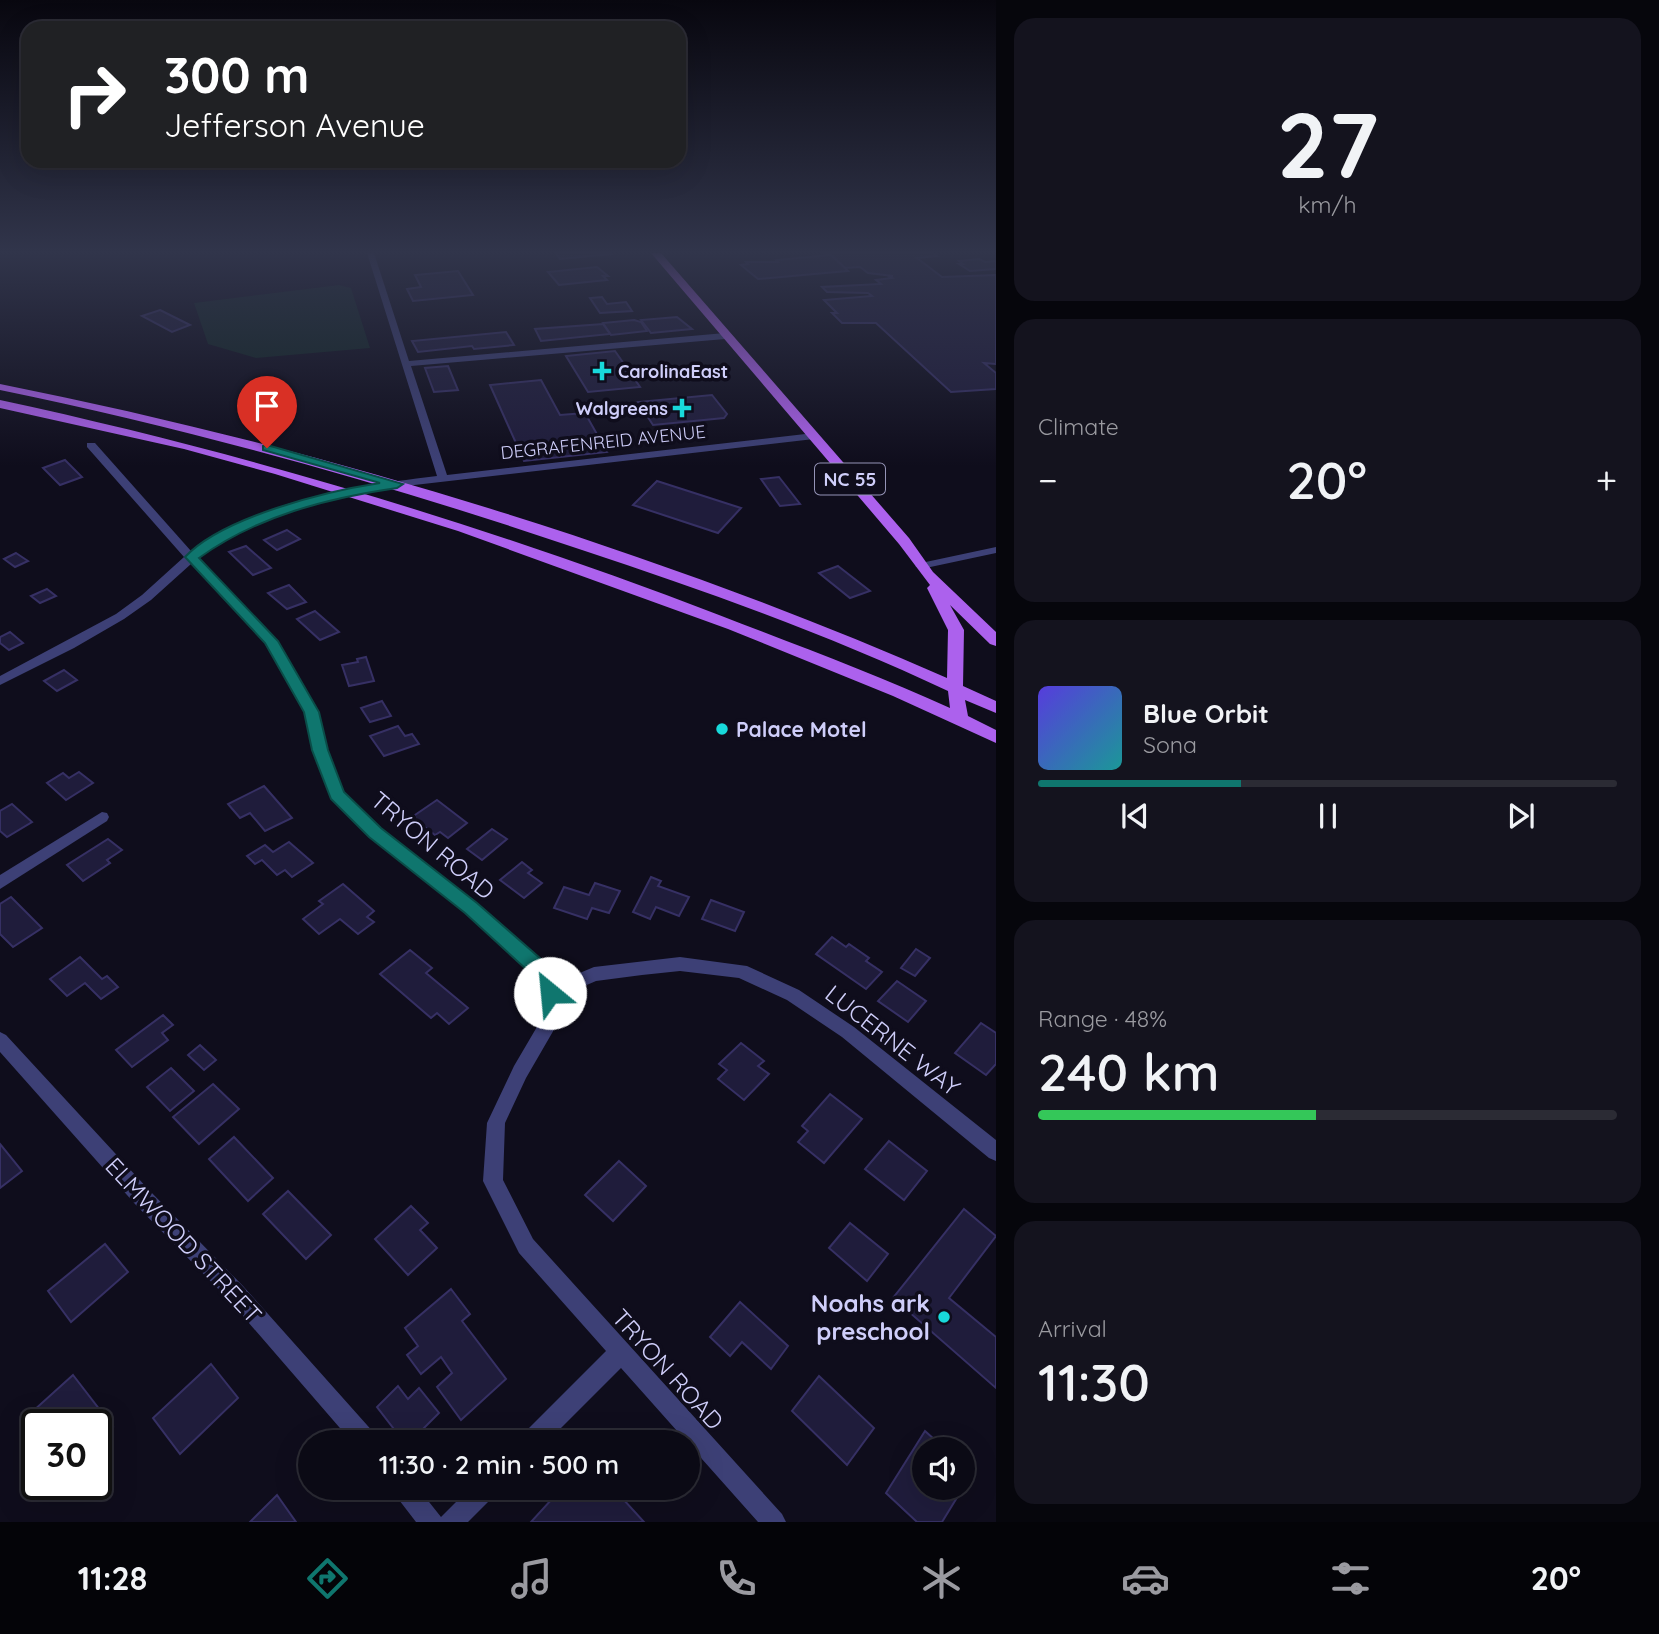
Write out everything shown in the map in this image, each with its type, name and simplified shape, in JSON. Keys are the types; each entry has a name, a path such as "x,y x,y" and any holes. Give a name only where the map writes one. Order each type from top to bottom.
{"main road":[{"name":"NC 55","path":"715,324 814,436 925,570 996,641"},
{"path":"0,387 198,430 397,484 667,573 954,687 996,708"},
{"path":"0,396 12,397 23,391"},
{"path":"0,404 169,442 348,492 613,580 753,634 960,719 996,737"},
{"name":"NC 55","path":"925,570 956,630 954,687 960,719"}],"street":[{"path":"393,324 443,478"},
{"path":"406,364 725,336"},
{"name":"DEGRAFENREID AVENUE","path":"0,681 120,616 217,539 245,525 348,492 443,478 814,436"},
{"name":"TRYON ROAD","path":"91,445 191,557 271,641 311,712 320,750 337,795 375,833 471,908 550,979 550,1021 520,1072 496,1123 493,1181 526,1247 774,1522"},
{"path":"925,570 996,550"},
{"path":"0,883 102,817"},
{"name":"LUCERNE WAY","path":"550,993 594,974 642,968 680,964 741,971 793,995 848,1032 996,1153"},
{"name":"ELMWOOD STREET","path":"0,1040 142,1196 236,1293 356,1430"},
{"path":"543,1430 620,1353"},
{"path":"414,1500 431,1522"},
{"path":"451,1522 474,1500"}],"green space":[{"path":"201,324 362,324 370,348 256,358 208,344"}],"building":[{"path":"157,324 190,325 172,332"},
{"path":"603,324 610,334 541,341 535,329"},
{"path":"604,324 642,324 647,331 611,335"},
{"path":"644,324 686,324 692,329 651,333"},
{"path":"877,324 996,324 996,364 984,363 996,373 996,389 951,392"},
{"path":"506,332 514,345 418,352 412,341"},
{"name":"CarolinaEast","path":"615,351 640,387 588,392 566,356"},
{"path":"448,366 458,390 434,392 425,368"},
{"path":"541,380 560,415 585,413 607,452 524,461 490,385"},
{"name":"Walgreens","path":"712,395 727,414 724,418 653,425 638,402"},
{"path":"65,460 82,477 60,485 43,468"},
{"path":"779,477 800,504 780,506 761,479"},
{"path":"657,481 741,508 718,533 633,505"},
{"path":"287,530 300,539 277,550 264,540"},
{"path":"246,546 271,568 253,575 229,552"},
{"path":"16,553 28,561 15,567 4,559"},
{"path":"838,566 870,591 850,598 819,573"},
{"path":"289,585 306,602 287,609 268,593"},
{"path":"47,589 56,596 40,603 31,596"},
{"path":"315,611 339,632 320,640 297,619"},
{"path":"10,632 23,643 9,650 0,643 0,637"},
{"path":"366,657 374,681 349,686 342,665 358,662 357,659"},
{"path":"64,670 77,680 57,691 44,681"},
{"path":"382,701 391,716 370,722 361,708"},
{"path":"398,726 405,736 412,734 419,744 384,756 370,736"},
{"path":"79,772 93,783 66,800 47,783 63,773 69,778"},
{"path":"264,786 292,818 265,831 250,813 240,818 228,804"},
{"path":"437,800 467,823 448,838 440,832 435,835 412,817"},
{"path":"12,804 32,822 7,837 0,831 0,811"},
{"path":"492,829 507,839 482,860 467,849"},
{"path":"108,839 122,850 107,860 110,863 83,881 67,865"},
{"path":"289,842 313,863 292,877 285,870 277,875 262,860 255,864 247,856 265,845 273,852"},
{"path":"522,862 532,870 528,873 542,883 524,898 500,880"},
{"path":"651,877 661,881 658,886 689,897 679,916 656,907 650,919 633,912"},
{"path":"595,883 620,891 609,913 592,908 587,919 554,908 564,887 589,895"},
{"path":"343,884 374,911 367,917 374,922 358,934 340,919 319,934 303,919 323,904 319,901"},
{"path":"11,897 42,928 13,947 0,934 0,904"},
{"path":"711,900 744,912 735,931 702,919"},
{"path":"832,937 846,947 849,944 869,958 866,961 882,972 866,989 816,954"},
{"path":"916,949 930,958 915,976 901,968"},
{"path":"410,950 432,968 426,973 468,1008 449,1024 437,1013 431,1018 380,974"},
{"path":"80,957 102,979 107,976 118,987 101,999 85,983 67,996 50,979"},
{"path":"897,981 926,1001 908,1022 878,1001"},
{"path":"163,1015 173,1025 162,1033 168,1040 132,1067 116,1050"},
{"path":"981,1023 996,1033 996,1064 986,1075 955,1053"},
{"path":"741,1043 764,1061 758,1066 769,1074 744,1100 718,1079 727,1070 719,1064"},
{"path":"200,1045 216,1060 204,1070 188,1055"},
{"path":"171,1068 194,1091 170,1111 147,1087"},
{"path":"213,1084 239,1109 199,1144 173,1117"},
{"path":"830,1094 862,1119 824,1163 798,1142 808,1131 802,1126"},
{"path":"234,1137 273,1178 248,1201 209,1159"},
{"path":"889,1141 927,1171 904,1200 865,1169"},
{"path":"0,1144 22,1171 0,1188"},
{"path":"619,1161 646,1186 613,1221 585,1195"},
{"path":"288,1191 331,1235 306,1259 263,1214"},
{"path":"411,1206 428,1223 420,1230 437,1248 408,1275 375,1239"},
{"name":"Noahs ark preschool","path":"964,1209 996,1236 949,1298 996,1337 996,1388 893,1298"},
{"path":"850,1223 888,1254 867,1281 829,1248"},
{"path":"105,1244 128,1272 71,1322 48,1291"},
{"path":"451,1289 470,1314 462,1321 506,1379 461,1420 437,1387 452,1373 441,1357 421,1374 407,1355 418,1346 405,1328"},
{"path":"740,1302 788,1346 771,1369 742,1342 730,1356 710,1337"},
{"path":"211,1364 238,1398 180,1454 153,1418"},
{"path":"73,1375 99,1409 35,1409"},
{"path":"819,1376 874,1428 847,1465 792,1411"},
{"path":"398,1386 408,1399 419,1388 439,1413 422,1430 395,1430 377,1407"},
{"path":"925,1431 932,1437 921,1437"},
{"path":"912,1452 912,1500 956,1500 942,1522 917,1522 886,1493"},
{"path":"277,1495 296,1522 250,1522"},
{"path":"551,1500 624,1500 644,1522 531,1522"}],"place":[{"name":"CarolinaEast","path":"602,371"},
{"name":"Walgreens","path":"682,408"},
{"name":"Palace Motel","path":"722,729"},
{"name":"Noahs ark preschool","path":"944,1317"}],"route":[{"path":"267,448 397,484 348,492 291,508 245,525 217,539 191,557 271,641 311,712 320,750 337,795 375,833 471,908 550,979 550,993"}]}
